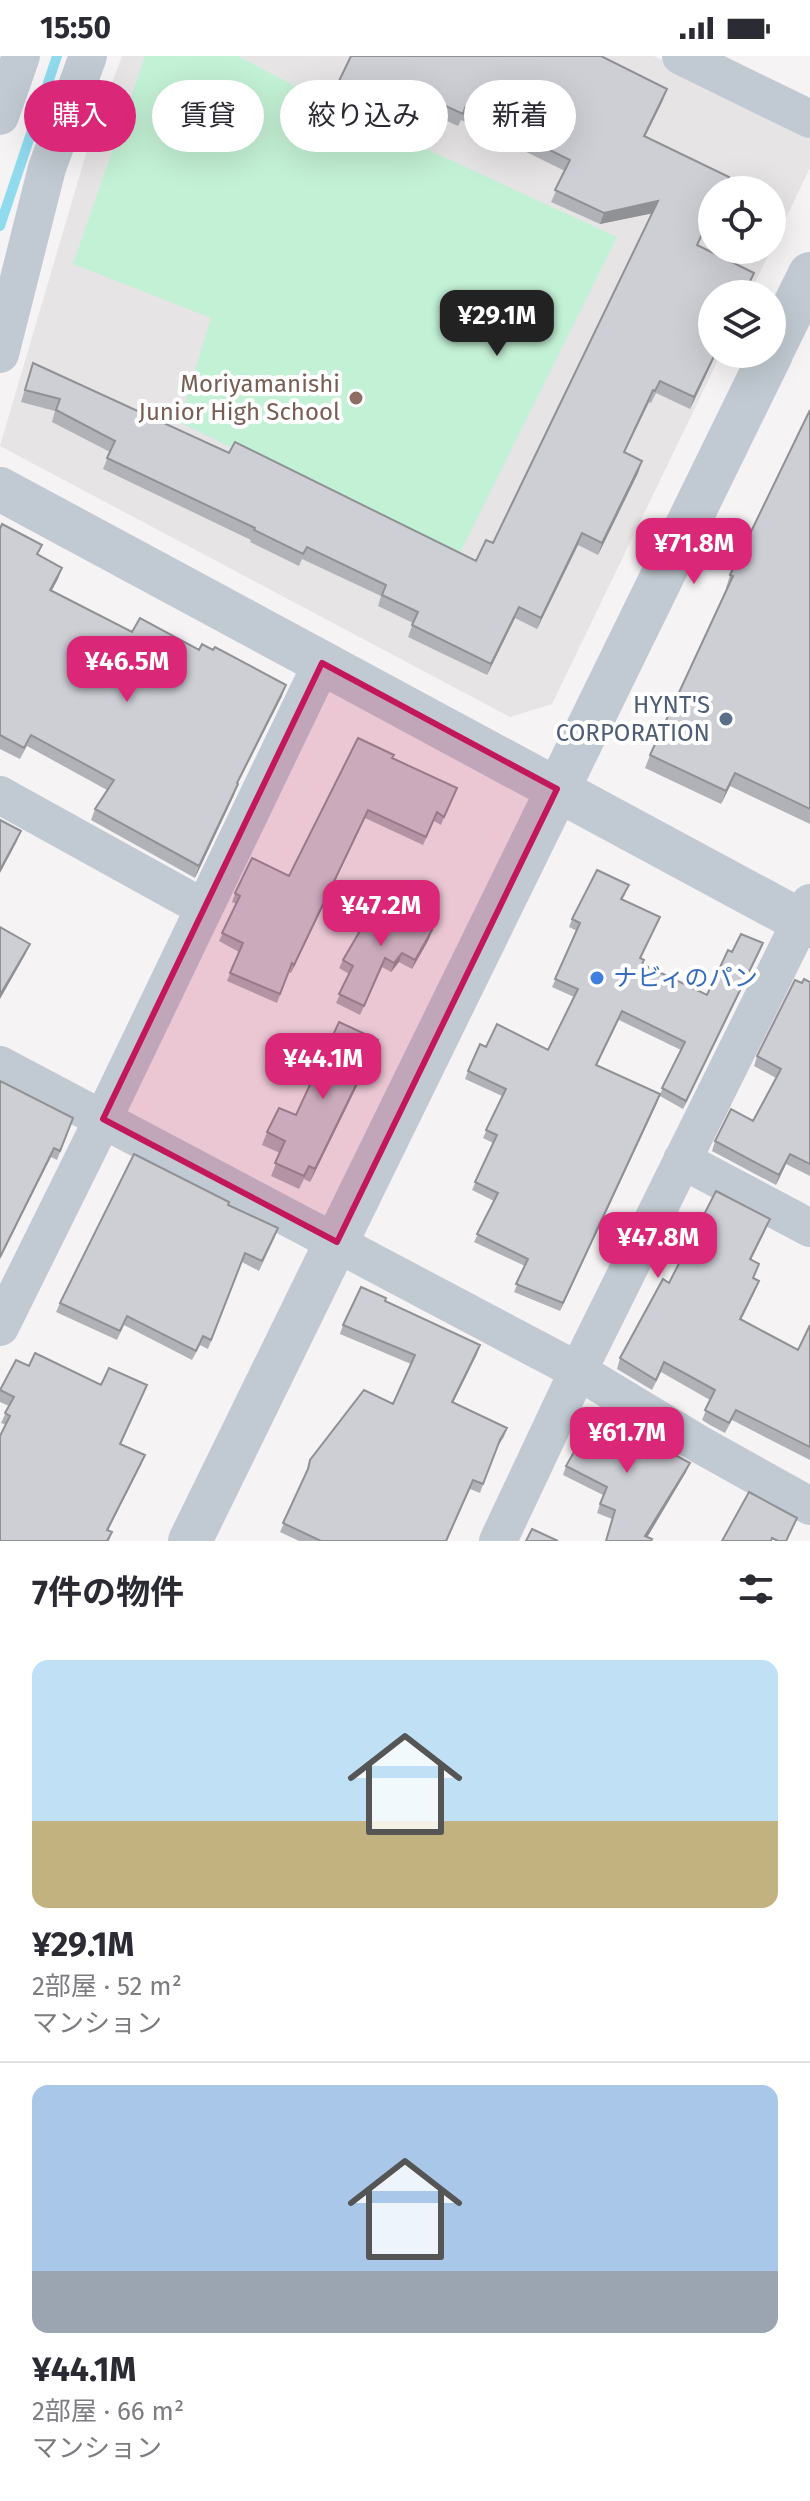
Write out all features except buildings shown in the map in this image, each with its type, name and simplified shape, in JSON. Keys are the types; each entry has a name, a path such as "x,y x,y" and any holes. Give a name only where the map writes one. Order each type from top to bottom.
{"street":[{"path":"0,116 21,56"},
{"path":"0,354 47,168 88,56"},
{"path":"681,56 810,119"},
{"path":"786,323 810,274"},
{"path":"190,1541 764,368"},
{"path":"0,489 557,789 807,917 682,1160 498,1541"},
{"path":"0,1327 322,663"},
{"path":"0,795 204,908"},
{"path":"0,1065 578,1371 810,1506"},
{"path":"682,1160 810,1228"}],"highlighted area":[{"path":"322,663 557,789 337,1242 103,1119"}],"shaded area":[{"name":"Moriyamanishi Junior High School","path":"122,56 654,56 807,130 810,168 786,218 786,176 698,176 698,264 764,264 756,280 698,280 698,368 714,368 552,704 510,717 0,446 87,152 136,152 136,80 113,80"}],"green space":[{"path":"145,56 238,56 284,80 280,80 280,152 433,152 617,237 458,557 179,422 211,318 73,264 112,152 136,152 136,82"}],"waterway":[{"path":"0,226 57,56"}],"place":[{"name":"Moriyamanishi Junior High School","path":"356,398"},
{"name":"HYNT'S CORPORATION","path":"726,719"},
{"name":"ナビィのパン","path":"597,978"}]}
